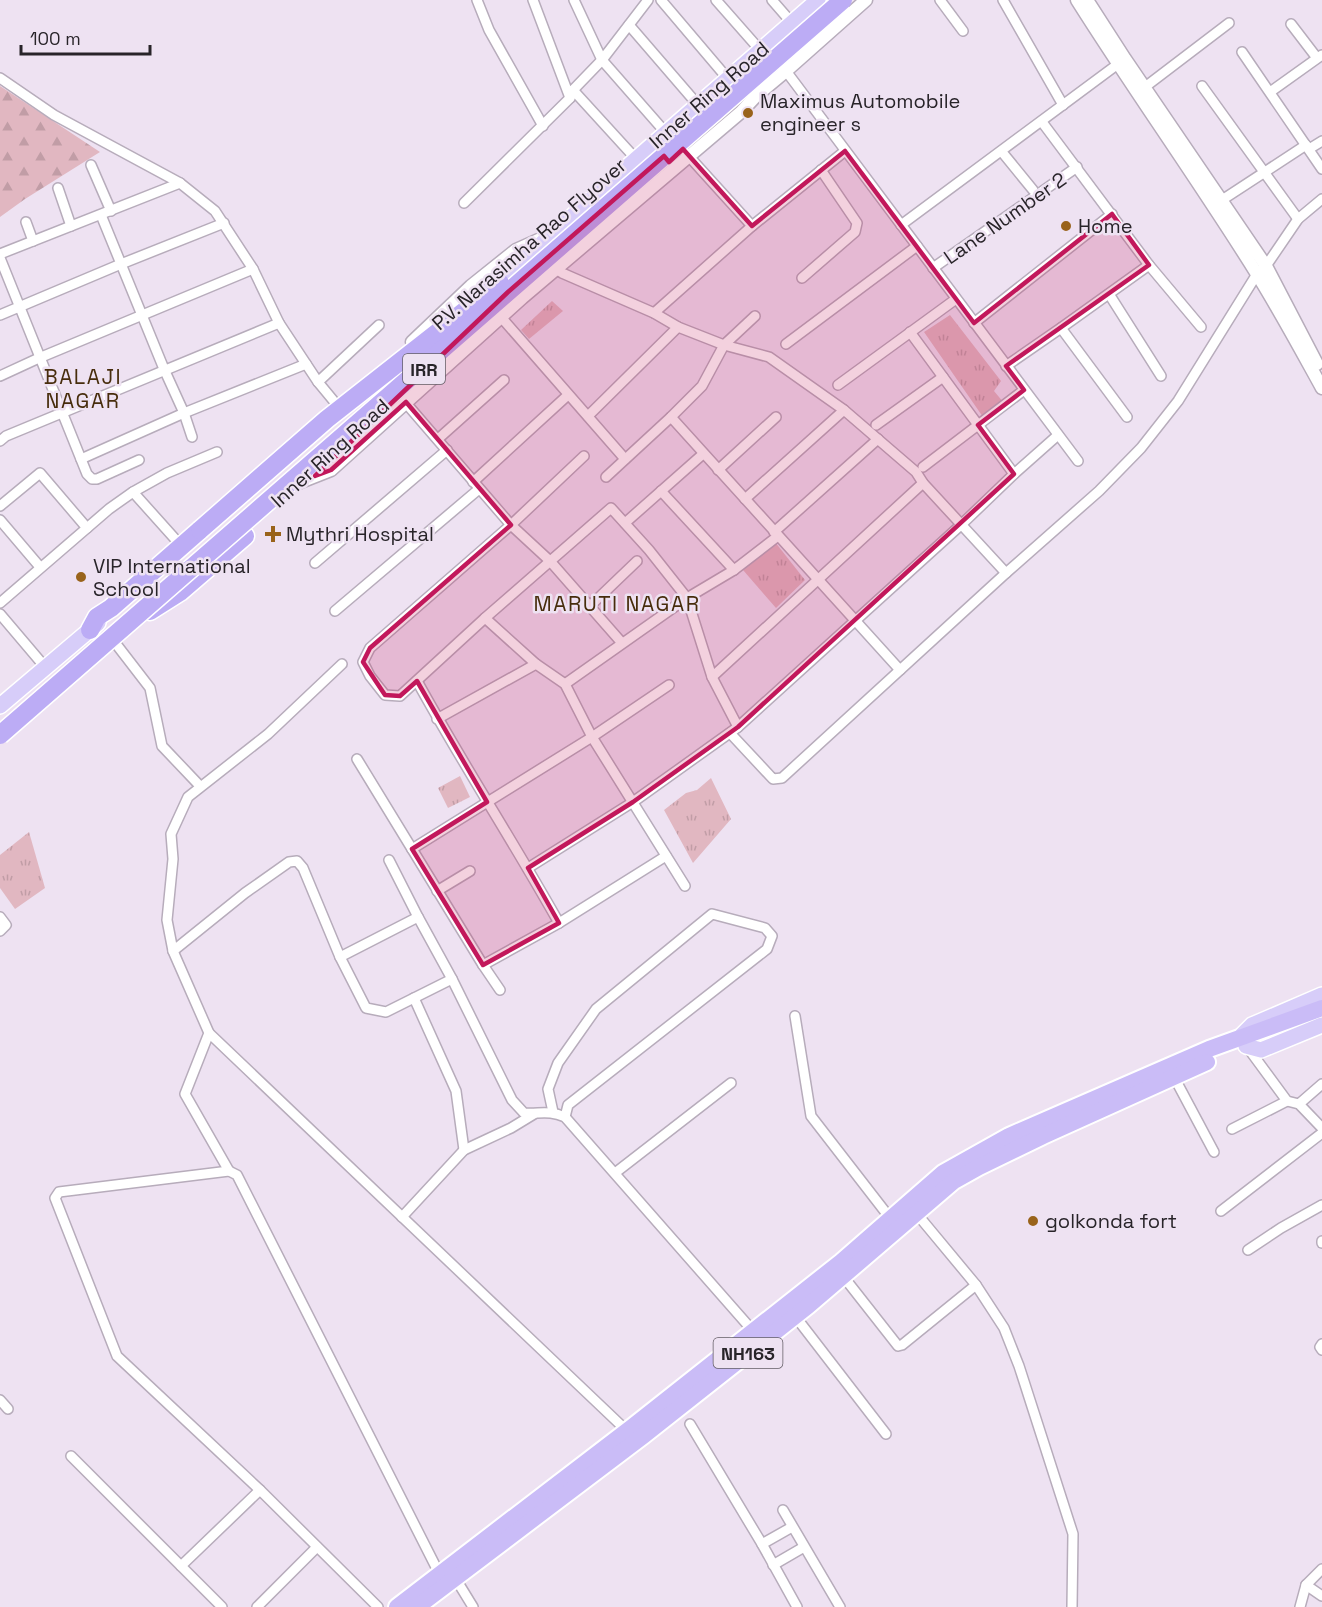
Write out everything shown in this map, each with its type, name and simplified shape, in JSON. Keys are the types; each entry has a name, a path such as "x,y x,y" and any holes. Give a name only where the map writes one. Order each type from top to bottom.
{"highway":[{"name":"P.V. Narasimha Rao Flyover","path":"0,735 827,0"},
{"name":"P.V. Narasimha Rao Flyover","path":"0,721 843,0"},
{"path":"87,633 98,617 327,419 504,288"},
{"path":"135,621 180,592 354,442 504,288"},
{"name":"NH163","path":"397,1607 447,1576 643,1436 795,1316 954,1181 1043,1136 1174,1077 1243,1041 1322,1008"},
{"name":"NH163","path":"417,1607 447,1576 841,1262 943,1173 1009,1137 1209,1049 1322,1019"}],"main road":[{"name":"Inner Ring Road","path":"0,706 87,633 339,409 556,232 818,0"},
{"name":"Inner Ring Road","path":"0,744 113,639 298,483 493,308 552,267 669,162 686,152 784,68 852,0"},
{"path":"653,145 669,162"},
{"path":"1322,995 1252,1025 1243,1041 1261,1050 1322,1025"}],"street":[{"path":"477,0 489,30 543,126"},
{"path":"533,0 572,94 636,159"},
{"path":"464,203 543,126 602,60 648,0"},
{"path":"661,0 728,79"},
{"path":"716,0 760,51"},
{"path":"772,0 792,22"},
{"path":"866,0 784,68 1078,461"},
{"path":"940,0 963,32"},
{"path":"1003,0 1063,105"},
{"path":"1077,0 1210,202 1262,270 1322,388"},
{"path":"1087,0 1222,200 1322,372"},
{"path":"576,1 602,60 666,133"},
{"path":"1145,87 1228,23"},
{"path":"1270,92 1319,56 1291,24"},
{"path":"629,25 698,105"},
{"path":"1242,52 1322,169"},
{"path":"901,225 1118,64"},
{"path":"0,78 54,115 180,183 215,211 253,269 279,323 339,409 176,540 96,611 87,625 87,633"},
{"path":"1202,86 1298,219"},
{"path":"1042,122 1149,265 1201,327"},
{"path":"1222,200 1264,172 1322,141"},
{"path":"654,313 752,226 845,151"},
{"path":"298,483 331,470 501,317 552,267 686,152 752,226"},
{"path":"1002,152 1033,190"},
{"path":"91,165 111,211"},
{"name":"Lane Number 2","path":"933,268 1077,167"},
{"path":"802,278 855,232 857,223 821,170"},
{"path":"0,254 180,183"},
{"path":"57,188 71,226"},
{"path":"730,733 772,779 782,778 1006,573 1100,491 1141,448 1178,401 1262,270 1298,219 1322,199"},
{"path":"974,322 1112,214"},
{"path":"101,215 192,437"},
{"path":"26,222 33,241"},
{"path":"0,315 224,223"},
{"path":"786,344 916,246"},
{"path":"0,258 87,474 92,479 97,479 139,460"},
{"path":"1006,366 1149,265"},
{"path":"552,267 654,313 678,327 724,345 769,357 825,395 916,472 923,483 1006,573"},
{"path":"0,376 39,357 253,269"},
{"path":"1109,294 1161,376"},
{"path":"838,385 956,299"},
{"path":"606,477 702,386 724,345 755,316"},
{"path":"501,317 625,459"},
{"path":"0,441 6,436 62,412 279,323"},
{"path":"318,382 379,325"},
{"path":"588,416 678,327"},
{"path":"1061,328 1127,417"},
{"path":"910,332 1014,474"},
{"path":"81,459 184,413 306,364"},
{"path":"876,425 943,377"},
{"path":"438,439 504,380"},
{"path":"923,467 1024,390"},
{"path":"335,611 476,485 568,394"},
{"path":"405,402 511,525 550,561 622,643"},
{"path":"745,499 844,410"},
{"path":"671,417 900,670"},
{"path":"718,470 776,417"},
{"path":"528,868 633,802 738,727 1058,435"},
{"path":"565,684 687,598 734,570 878,439"},
{"path":"315,563 447,450"},
{"path":"0,603 109,509 133,492 167,472 217,452"},
{"path":"625,523 703,454"},
{"path":"584,456 511,525 370,648 363,662 370,676 385,695 400,696 611,508 649,550 687,598 712,677 738,727"},
{"path":"0,506 40,473 87,528"},
{"path":"712,677 923,483"},
{"path":"662,491 734,570"},
{"path":"133,492 176,540"},
{"path":"1,524 40,567"},
{"path":"589,607 637,561"},
{"path":"0,614 45,667"},
{"path":"485,618 536,664 565,684 592,737 685,886"},
{"path":"113,639 150,688 162,746 200,786"},
{"path":"342,664 268,734 188,797 171,834 173,859 167,920 173,951 209,1033 627,1431"},
{"path":"437,719 536,664"},
{"path":"417,681 437,719 559,923"},
{"path":"412,849 592,737 669,685"},
{"path":"357,759 500,990"},
{"path":"483,965 559,923 666,856"},
{"path":"389,860 452,978 512,1100 524,1113 553,1112 565,1117 753,1331"},
{"path":"173,951 245,893 289,862 297,861 303,868 340,957 366,1008 386,1012 452,978"},
{"path":"437,891 470,870"},
{"path":"553,1112 548,1089 558,1063 596,1009 712,914 765,928 772,936 767,949 568,1105 565,1117"},
{"path":"340,957 418,916"},
{"path":"0,917 6,925 0,931"},
{"path":"414,998 456,1091 464,1150"},
{"path":"795,1016 811,1116 890,1218"},
{"path":"209,1033 185,1094 229,1171"},
{"path":"1243,1041 1287,1101 1299,1104 1322,1128"},
{"path":"1174,1077 1214,1152"},
{"path":"615,1173 731,1083"},
{"path":"1299,1104 1322,1084"},
{"path":"1232,1129 1287,1101"},
{"path":"402,1217 464,1150 511,1128 534,1114"},
{"path":"1221,1211 1322,1133"},
{"path":"378,1607 260,1490 117,1356 55,1198 59,1192 229,1171 237,1175 447,1576 473,1607"},
{"path":"1248,1250 1322,1205"},
{"path":"917,1214 976,1285 1004,1328 1019,1366 1073,1534 1072,1607"},
{"path":"843,1276 898,1346 902,1346 976,1285"},
{"path":"795,1316 886,1434"},
{"path":"1322,1344 1320,1347 1322,1350"},
{"path":"0,1400 8,1409"},
{"path":"690,1424 797,1607"},
{"path":"71,1456 222,1607"},
{"path":"182,1566 260,1490"},
{"path":"783,1510 840,1607"},
{"path":"762,1544 792,1527"},
{"path":"257,1607 317,1546"},
{"path":"773,1565 804,1546"},
{"path":"1300,1607 1306,1585 1322,1569"},
{"path":"1306,1585 1322,1596"}],"highlighted area":[{"path":"683,149 752,226 845,151 974,323 1112,214 1149,265 1006,366 1024,390 978,425 1014,474 738,727 633,802 528,868 559,923 483,965 412,849 487,802 417,681 400,696 385,695 363,662 370,648 511,525 406,402 331,470 315,476 508,292 664,156 669,162"}],"green space":[{"path":"0,86 100,152 0,217"},
{"path":"552,301 563,311 529,339 521,330"},
{"path":"950,315 1001,381 994,391 1004,403 983,417 924,332"},
{"path":"775,542 805,580 776,608 743,570"},
{"path":"460,776 470,797 448,808 438,788"},
{"path":"711,778 731,819 693,863 664,810 686,793 697,790"},
{"path":"29,832 45,888 15,909 0,888 0,855"}],"place":[{"name":"Maximus Automobile engineer s","path":"748,113"},
{"name":"Home","path":"1066,226"},
{"name":"Mythri Hospital","path":"273,534"},
{"name":"VIP International School","path":"81,577"},
{"name":"golkonda fort","path":"1033,1221"}],"district":[{"name":"BALAJI NAGAR","path":"83,388"},
{"name":"MARUTI NAGAR","path":"617,603"}]}
